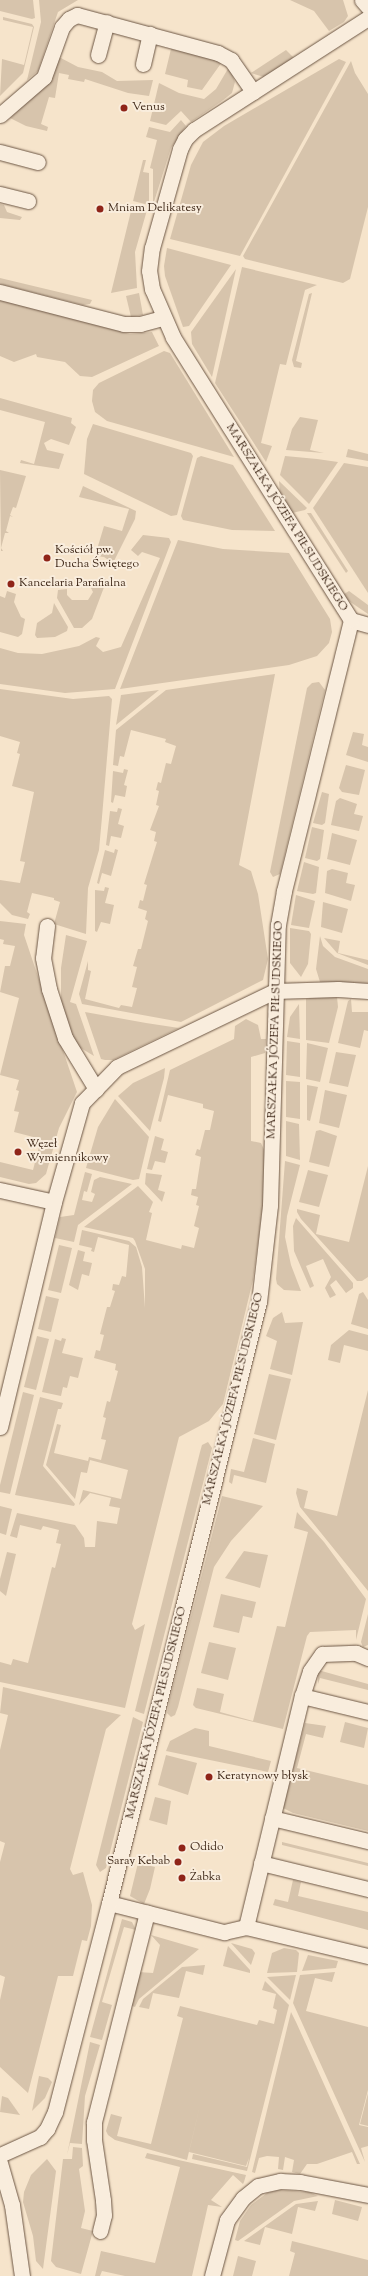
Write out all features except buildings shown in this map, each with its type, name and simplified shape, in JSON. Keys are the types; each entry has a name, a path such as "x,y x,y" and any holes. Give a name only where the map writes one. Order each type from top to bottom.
{"street":[{"path":"362,0 368,7"},
{"path":"0,114 44,77 62,27 69,19 77,15 218,53 231,60 253,92"},
{"name":"MARSZAŁKA JÓZEFA PIŁSUDSKIEGO","path":"0,2155 34,2141 44,2134 50,2123 110,1903 259,1302 270,1205 278,925 284,890 351,620 182,353 163,318 152,289 149,271 152,248 180,149 194,130 368,18"},
{"path":"98,55 107,22"},
{"path":"144,64 150,34"},
{"path":"0,152 38,162"},
{"path":"0,194 28,201"},
{"path":"0,292 124,324 140,324 163,318"},
{"path":"351,620 368,625"},
{"path":"47,926 43,958 49,989 65,1038 96,1089"},
{"path":"0,1427 54,1202 82,1103 117,1067 275,991 338,989 368,991"},
{"path":"0,1190 54,1202"},
{"path":"246,1927 302,1696 310,1672 320,1655 354,1653 367,1656"},
{"path":"302,1696 368,1712"},
{"path":"272,1818 368,1841"},
{"path":"262,1863 368,1889"},
{"path":"110,1903 224,1932 246,1927 368,1956"},
{"path":"100,2231 104,2207 94,2140 94,2122 147,1913"},
{"path":"0,2163 12,2205 22,2276 26,2276"},
{"path":"212,2276 227,2220 243,2198 258,2186 280,2181 300,2182 368,2195"}],"shaded area":[{"path":"0,0 33,0 35,18 32,19 0,11"},
{"path":"39,0 78,0 58,12 38,71 27,80 41,22"},
{"path":"290,0 343,0 348,16 344,22 329,31 314,11"},
{"path":"3,17 32,24 34,27 23,73 0,96 2,59 24,65 33,27 3,20"},
{"path":"171,49 222,62 202,90 187,87 188,80 165,74"},
{"path":"286,50 294,58 264,77 251,73"},
{"path":"59,57 78,67 102,72 117,81 153,80 149,96 128,93 85,79 84,82 68,79 69,75 59,73 55,98 49,97 41,124 48,127 47,131 26,126 10,118 49,82"},
{"path":"339,59 346,62 240,256 170,239 191,165 203,142 224,126"},
{"path":"351,61 355,73 368,94 368,207 350,279 343,283 245,259 243,256"},
{"path":"229,67 235,82 232,93 222,101 191,122 181,111 166,125 150,121 159,83 179,93 204,99 216,89"},
{"path":"181,120 186,126 171,148 153,205 153,169 150,168 157,140 146,137 149,127 170,132"},
{"path":"143,160 146,160 143,172 149,173 149,205 133,201"},
{"path":"0,204 4,205 7,212 22,217 20,220 0,218"},
{"path":"132,207 147,210 135,252 137,288 111,293"},
{"path":"167,248 231,265 189,326 183,327 165,276 164,266"},
{"path":"242,267 317,285 305,290 286,365 280,364 261,443 272,446 266,462 215,383"},
{"path":"236,269 212,377 192,344 191,332"},
{"path":"0,278 92,300 90,304 83,305 0,284"},
{"path":"139,293 143,315 131,317 126,296"},
{"path":"312,293 296,361 302,363 301,368 294,367 292,360 309,294"},
{"path":"0,300 130,334 152,332 159,346 92,377 80,376 65,362 37,357 36,354 14,362 0,356"},
{"path":"164,351 170,353 234,457 107,421 95,412 92,401 93,390 99,383"},
{"path":"0,398 72,418 71,423 76,427 69,445 51,439 44,443 47,450 64,454 59,469 20,463 21,460 34,464 45,422 0,410"},
{"path":"300,417 318,420 310,450 324,453 286,450 292,429"},
{"path":"93,424 191,453 193,456 177,515 171,516 84,474 87,439"},
{"path":"348,449 368,454 368,461 346,457"},
{"path":"201,456 233,465 275,531 232,530 183,520 181,516 197,458"},
{"path":"285,456 338,462 309,504 280,475"},
{"path":"344,463 368,467 368,593 313,508"},
{"path":"0,470 26,476 16,508 13,507 10,515 13,517 10,516 6,531 9,533 5,533 1,548 3,551 1,551"},
{"path":"279,481 307,508 305,510 292,513 280,495"},
{"path":"83,486 136,511 135,519 113,563 104,557 95,556 104,526 122,531 129,509 79,497"},
{"path":"307,513 311,513 348,571 346,573"},
{"path":"143,535 169,538 171,542 115,689 65,693 0,684 0,648 18,653 42,654 79,646 96,637 100,638 96,646 103,652 121,647 160,558 142,552 138,556 131,550"},
{"path":"178,540 223,549 289,553 330,619 332,632 329,643 317,656 289,665 120,689"},
{"path":"99,579 107,579 92,619 82,628 74,628 57,598 58,590 67,589 67,595 72,600 88,600 93,592 88,582 96,582"},
{"path":"7,591 16,594 14,602 21,617 25,619 22,634 18,637 0,632 0,596 5,598"},
{"path":"349,591 368,605 368,614 346,599 344,594"},
{"path":"54,603 68,627 67,631 55,637 37,638 35,635 37,623 52,613"},
{"path":"275,674 239,865 251,871 258,894 268,959 263,980 181,1022 82,1004 79,994 88,961 88,970 91,971 85,999 119,1008 121,1005 132,1007 137,988 132,987 137,967 133,966 138,949 141,949 148,921 145,919 147,911 138,908 140,900 143,901 147,885 144,884 157,842 154,841 156,832 150,830 159,806 156,805 159,791 156,790 158,782 161,783 166,763 171,764 176,746 165,742 166,739 131,730 124,757 120,756 118,766 113,765 116,730 166,690"},
{"path":"319,682 325,690 280,874 273,877 270,872 307,688 312,683"},
{"path":"0,689 73,699 109,696 112,699 99,850 88,888 86,934 54,924 60,902 54,900 54,898 32,893 27,912 30,914 28,919 12,915 0,903 0,880 20,883 25,862 20,861 34,792 12,786 20,754 17,753 20,742 0,736"},
{"path":"159,690 116,725 121,695"},
{"path":"353,732 364,734 362,745 368,747 368,762 346,755"},
{"path":"346,765 365,770 359,795 342,792 339,788"},
{"path":"124,769 128,770 124,785 127,786 125,797 115,795 113,803 111,802 113,771 123,773"},
{"path":"322,792 329,794 325,823 322,825 313,823"},
{"path":"340,798 357,804 354,814 363,816 359,831 331,825 336,801"},
{"path":"118,808 122,809 118,824 124,826 121,838 111,836 109,846 106,845 110,811 117,812"},
{"path":"312,827 324,830 320,859 317,861 305,858"},
{"path":"332,833 357,840 350,865 327,859"},
{"path":"115,849 118,850 111,876 102,873 99,884 97,883 105,850 114,853"},
{"path":"304,862 319,867 316,893 313,894 297,891"},
{"path":"332,869 348,873 346,883 355,885 351,901 325,893 327,871"},
{"path":"105,887 109,888 105,903 114,905 110,924 101,922 97,932 95,931 95,890 104,891"},
{"path":"296,895 315,901 309,928 291,925"},
{"path":"323,902 348,909 342,933 321,927"},
{"path":"0,921 26,924 24,935 77,1092 59,1128 46,1174 36,1183 29,1184 0,1177 0,1162 33,1170 41,1139 14,1132 19,1112 14,1111 19,1091 16,1090 19,1080 0,1075 19,998 0,992 5,966 10,966 15,946 3,944 4,940 0,939"},
{"path":"290,928 309,931 311,934 308,964 301,977 290,963"},
{"path":"66,935 87,941 70,1002 76,1004 94,1056 79,1047 68,1028 61,1002 61,968"},
{"path":"320,936 323,946 335,957 368,969 368,983 320,982 316,969"},
{"path":"324,938 340,941 338,953 368,960 368,965 337,953"},
{"path":"314,997 337,997 338,1007 329,1043 306,1040 306,999"},
{"path":"351,999 352,1012 368,1012 368,1031 364,1030 360,1048 338,1043 348,1001"},
{"path":"299,1004 300,1039 287,1037 290,1017"},
{"path":"85,1012 179,1028 113,1060 105,1060 101,1059"},
{"path":"246,1019 258,1025 261,1039 266,1039 265,1053 251,1057 251,1141 261,1143 265,1152 263,1204 253,1280 223,1404 209,1421 179,1437 132,1624 135,1630 145,1624 125,1708 0,1682 0,1662 11,1665 13,1659 28,1663 52,1567 55,1568 61,1544 56,1543 59,1530 43,1526 41,1530 20,1525 17,1538 10,1536 17,1513 75,1525 84,1538 85,1547 95,1547 97,1521 117,1524 120,1508 109,1506 111,1498 90,1493 79,1505 83,1490 121,1499 128,1470 90,1460 87,1473 81,1472 75,1499 46,1465 57,1424 61,1425 54,1453 88,1461 89,1457 101,1460 106,1440 101,1439 106,1418 103,1417 107,1401 110,1402 118,1371 115,1370 116,1364 94,1358 96,1350 100,1351 104,1335 100,1334 107,1307 110,1307 115,1291 112,1290 113,1284 119,1285 122,1276 126,1277 129,1245 98,1237 94,1252 91,1251 92,1248 79,1245 82,1230 129,1241 136,1247 142,1267 145,1308 145,1269 133,1238 84,1227 138,1186 153,1202 149,1212 152,1213 146,1240 181,1249 182,1245 194,1248 199,1228 194,1226 199,1206 196,1205 198,1197 191,1195 192,1189 196,1189 201,1157 195,1155 197,1149 200,1150 205,1130 210,1130 214,1111 203,1108 203,1104 168,1095 161,1122 158,1121 170,1070 234,1039 235,1026"},
{"path":"287,1041 300,1043 300,1077 286,1075"},
{"path":"307,1043 328,1048 320,1082 306,1079"},
{"path":"336,1052 356,1055 348,1087 329,1083"},
{"path":"165,1068 164,1078 150,1131 118,1096 133,1083"},
{"path":"286,1081 300,1082 300,1119 286,1117"},
{"path":"307,1085 318,1087 310,1121 307,1120"},
{"path":"325,1090 347,1095 339,1128 319,1123"},
{"path":"115,1099 149,1137 139,1179 133,1180 86,1168 98,1127"},
{"path":"286,1121 299,1124 300,1160 286,1156"},
{"path":"320,1130 337,1136 329,1167 309,1162 316,1131"},
{"path":"155,1136 164,1139 161,1150 168,1152 165,1163 155,1161 152,1170 147,1169"},
{"path":"285,1161 300,1165 287,1216 285,1237 291,1265 301,1291 284,1290 277,1284 276,1279"},
{"path":"368,1166 368,1277 362,1281 357,1281 301,1219 297,1209 320,1215 316,1234 349,1242"},
{"path":"308,1170 328,1175 319,1207 299,1202"},
{"path":"85,1172 92,1174 87,1192 84,1191 82,1200 92,1202 95,1194 91,1192 94,1180 100,1177 132,1184 78,1225 74,1242 55,1238 60,1217 74,1215"},
{"path":"146,1173 162,1175 158,1190 165,1192 162,1202 145,1184"},
{"path":"296,1218 353,1283 353,1288 346,1293 336,1280 330,1285 336,1295 330,1298 325,1288 331,1277 323,1259 306,1266 314,1286 310,1288 294,1251 293,1226"},
{"path":"59,1245 72,1248 61,1293 48,1290"},
{"path":"78,1250 85,1252 83,1261 92,1263 89,1276 82,1274 78,1290 69,1285"},
{"path":"363,1292 368,1300 368,1329 351,1324 359,1294"},
{"path":"46,1296 59,1299 51,1332 38,1329"},
{"path":"282,1312 285,1323 303,1322 292,1375 270,1369 277,1341 266,1336 273,1318"},
{"path":"349,1330 368,1335 368,1351 344,1345 340,1363 328,1360 331,1345"},
{"path":"37,1336 49,1339 36,1390 24,1387"},
{"path":"62,1338 66,1339 62,1353 83,1358 78,1378 70,1376 67,1388 63,1387 61,1396 42,1392 55,1339 61,1341"},
{"path":"269,1374 291,1379 276,1440 254,1434"},
{"path":"368,1390 368,1591 300,1507 296,1493 297,1488 308,1491 304,1508 337,1516"},
{"path":"23,1392 34,1395 10,1494 0,1492 0,1485"},
{"path":"40,1397 63,1403 61,1409 58,1409 43,1466 75,1504 74,1506 15,1495"},
{"path":"253,1438 275,1444 266,1483 234,1475 232,1484 229,1482 231,1469 244,1472"},
{"path":"208,1442 212,1448 144,1714 135,1711 200,1452 202,1445"},
{"path":"222,1496 263,1506 231,1541 214,1567 178,1707 175,1715 171,1717 167,1713 170,1698"},
{"path":"0,1506 12,1509 6,1535 0,1533"},
{"path":"297,1512 324,1542 366,1599 356,1640 356,1630 310,1632 307,1636 283,1729 196,1708 193,1705 197,1688 203,1689 224,1694 220,1712 253,1721 277,1626 285,1627 308,1532 294,1528"},
{"path":"244,1551 268,1555 260,1588 225,1578"},
{"path":"7,1552 16,1554 6,1596 0,1591 0,1579"},
{"path":"221,1594 256,1602 252,1618 243,1616 239,1633 213,1627"},
{"path":"368,1614 368,1645 363,1647 361,1642"},
{"path":"209,1642 236,1648 228,1680 201,1673"},
{"path":"318,1670 368,1684 368,1690 320,1678 318,1684"},
{"path":"3,1687 121,1715 106,1729 70,1869 73,1875 83,1872 92,1905 91,1926 87,1941 82,1940 73,1976 58,1976 28,2093 0,2067 0,2000 5,1977 0,1975 0,1862 5,1843 0,1841 0,1750 8,1715 0,1713"},
{"path":"133,1717 143,1722 106,1868 100,1872 96,1865"},
{"path":"345,1722 368,1728 364,1748 340,1742"},
{"path":"305,1723 326,1726 323,1738 306,1734 297,1768 368,1785 368,1831 293,1813 283,1808"},
{"path":"195,1728 209,1731 209,1746 271,1761 268,1772 166,1751 170,1741"},
{"path":"166,1755 197,1763 188,1795 158,1785"},
{"path":"155,1797 171,1801 167,1825 149,1820"},
{"path":"282,1842 368,1863 368,1866 282,1845"},
{"path":"138,1863 155,1867 150,1889 144,1904 130,1896"},
{"path":"293,1880 301,1882 298,1896 368,1912 368,1930 273,1905 275,1899 288,1902"},
{"path":"122,1919 132,1922 136,1930 124,1927 102,2002 112,2005 102,2040 90,2037"},
{"path":"151,1935 199,1949 139,1999 135,2007 129,2005 138,1972 153,1973 160,1945"},
{"path":"231,1943 252,1949 255,1953 251,1965"},
{"path":"228,1946 250,1970 250,1973 223,1966"},
{"path":"284,1948 296,1950 299,1953 297,1972 267,1973 272,1953"},
{"path":"308,1955 338,1961 336,1968 302,1971"},
{"path":"205,1965 203,1975 186,1971 179,1998 153,1993 149,2009 139,2007 143,1999 182,1967"},
{"path":"335,1972 332,1982 315,1978 306,2011 368,2027 368,2090 359,2125 368,2127 368,2146 361,2148 365,2162 293,2003 300,1975"},
{"path":"296,1975 290,2000 267,1977"},
{"path":"265,1981 289,2005 247,2171 192,2159 193,2154 247,2167 249,2158 246,2166 189,2152 202,2097 187,2160 115,2140 108,2135 106,2131 111,2114 122,2117 117,2136 151,2144 183,2018 177,2016 180,2006 257,2025 259,2020 274,2024 277,2010 273,2008 276,1994 262,1990"},
{"path":"291,2012 360,2164 357,2164 352,2152 317,2164 307,2164 300,2174 292,2172 294,2160 285,2157 283,2170 278,2169 279,2157 267,2156 259,2158 255,2173 252,2172"},
{"path":"90,2042 100,2045 85,2096 82,2144 70,2143 67,2155"},
{"path":"39,2076 48,2078 52,2082 45,2098 32,2111"},
{"path":"368,2093 368,2126 360,2124"},
{"path":"2,2096 8,2098 20,2115 0,2112"},
{"path":"73,2147 82,2148 83,2166 79,2169 85,2211 81,2228 93,2231 81,2274 56,2267 51,2261 63,2159 72,2159"},
{"path":"147,2153 246,2175 243,2184 233,2175 211,2200 222,2207 208,2205 192,2276 125,2276 102,2271 100,2276 95,2276 101,2251 155,2263 180,2167 145,2158"},
{"path":"47,2159 56,2171 43,2269 36,2261 33,2236 23,2202 24,2192 31,2175"},
{"path":"279,2190 309,2192 318,2196 294,2201 238,2241 235,2240 240,2221 251,2205 267,2193"},
{"path":"335,2200 362,2207 358,2221 332,2214"},
{"path":"318,2201 315,2211 298,2207 292,2234 265,2227 260,2245 244,2241 296,2204"},
{"path":"292,2241 368,2260 368,2276 289,2276 295,2253 290,2251"},
{"path":"238,2256 256,2261 252,2276 233,2276"}],"place":[{"name":"Venus","path":"124,108"},
{"name":"Mniam Delikatesy","path":"100,209"},
{"name":"Kościół pw. Ducha Świętego","path":"47,558"},
{"name":"Kancelaria Parafialna","path":"11,584"},
{"name":"Węzeł Wymiennikowy","path":"18,1152"},
{"name":"Keratynowy błysk","path":"209,1777"},
{"name":"Odido","path":"182,1848"},
{"name":"Saray Kebab","path":"178,1862"},
{"name":"Żabka","path":"182,1878"}]}
